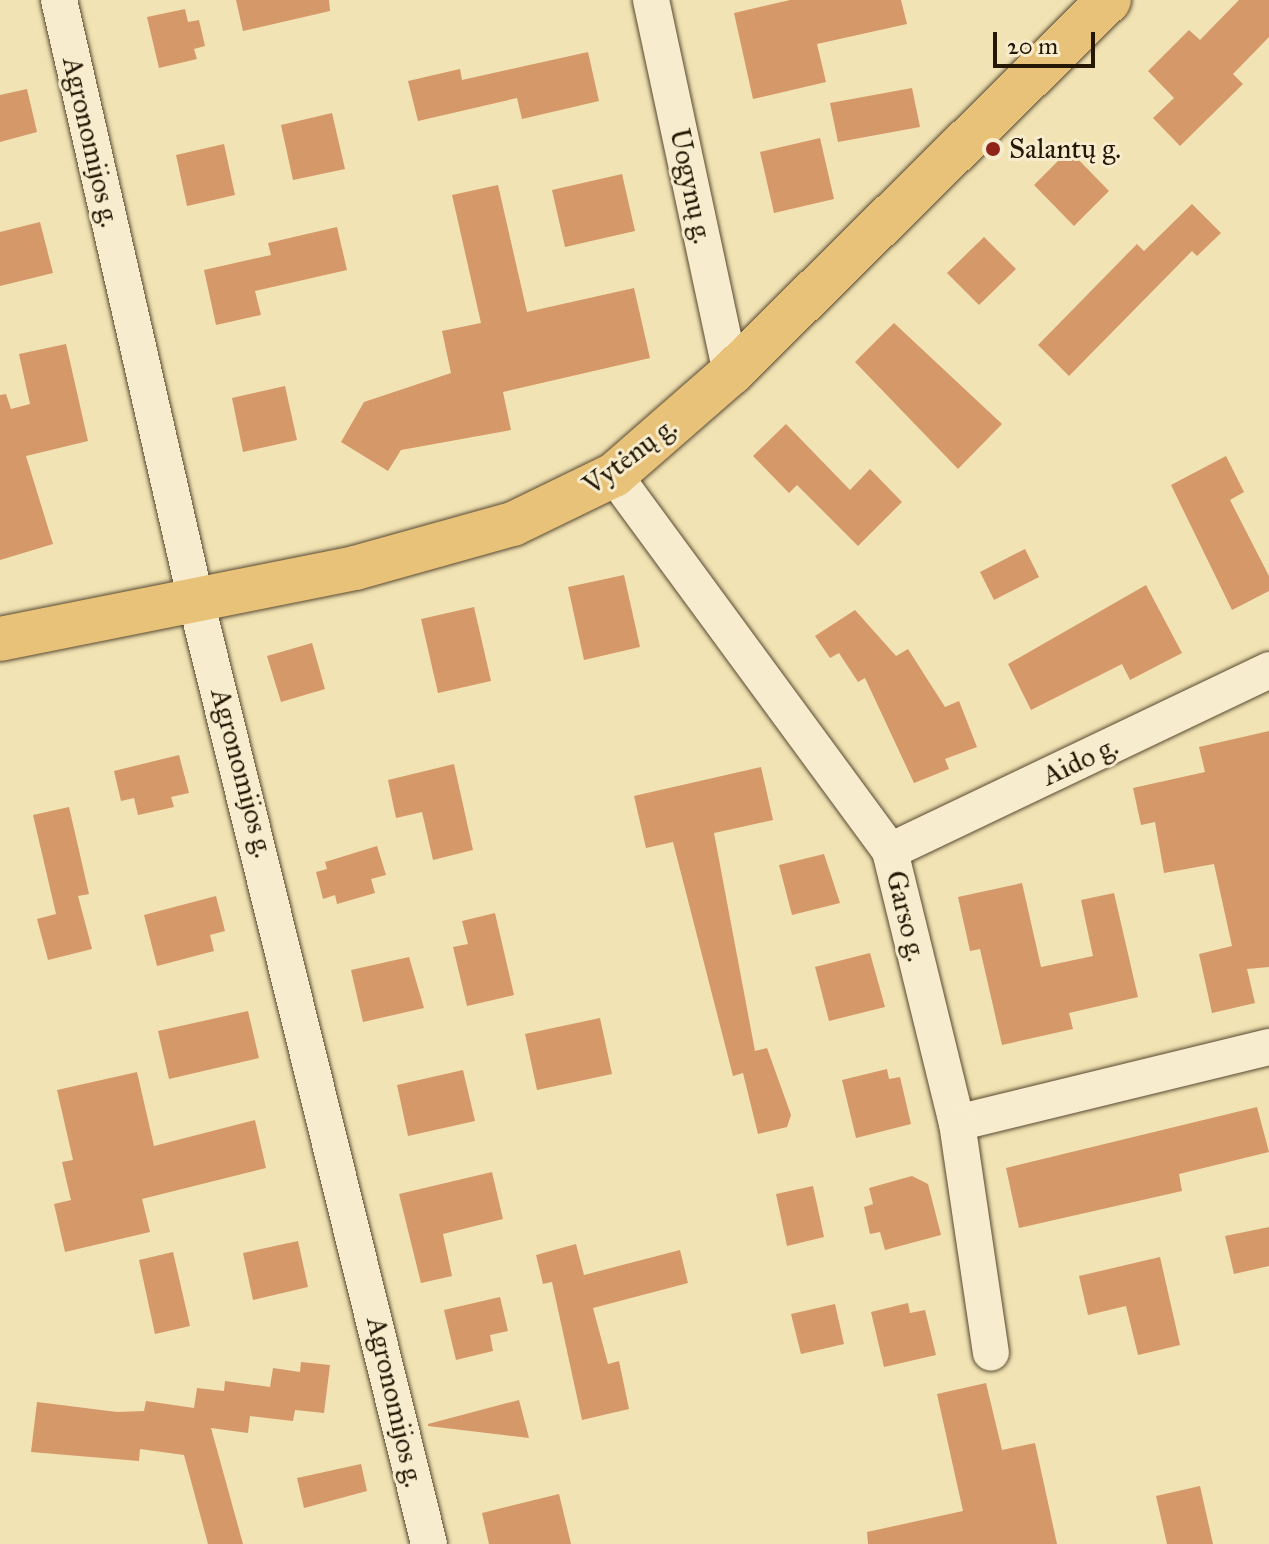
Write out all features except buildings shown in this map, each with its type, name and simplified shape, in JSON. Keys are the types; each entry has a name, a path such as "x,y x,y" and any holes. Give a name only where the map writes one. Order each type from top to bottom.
{"main road":[{"name":"Vytėnų g.","path":"0,639 355,568 513,524 614,475 731,373 1109,0"}],"street":[{"name":"Agronomijos g.","path":"59,0 196,601 429,1544"},
{"name":"Uogynų g.","path":"651,0 731,373"},
{"name":"Garso g.","path":"614,475 890,851 957,1123 991,1353"},
{"name":"Aido g.","path":"890,851 1269,670"},
{"path":"957,1123 1269,1047"}],"place":[{"name":"Salantų g.","path":"993,149"}]}
